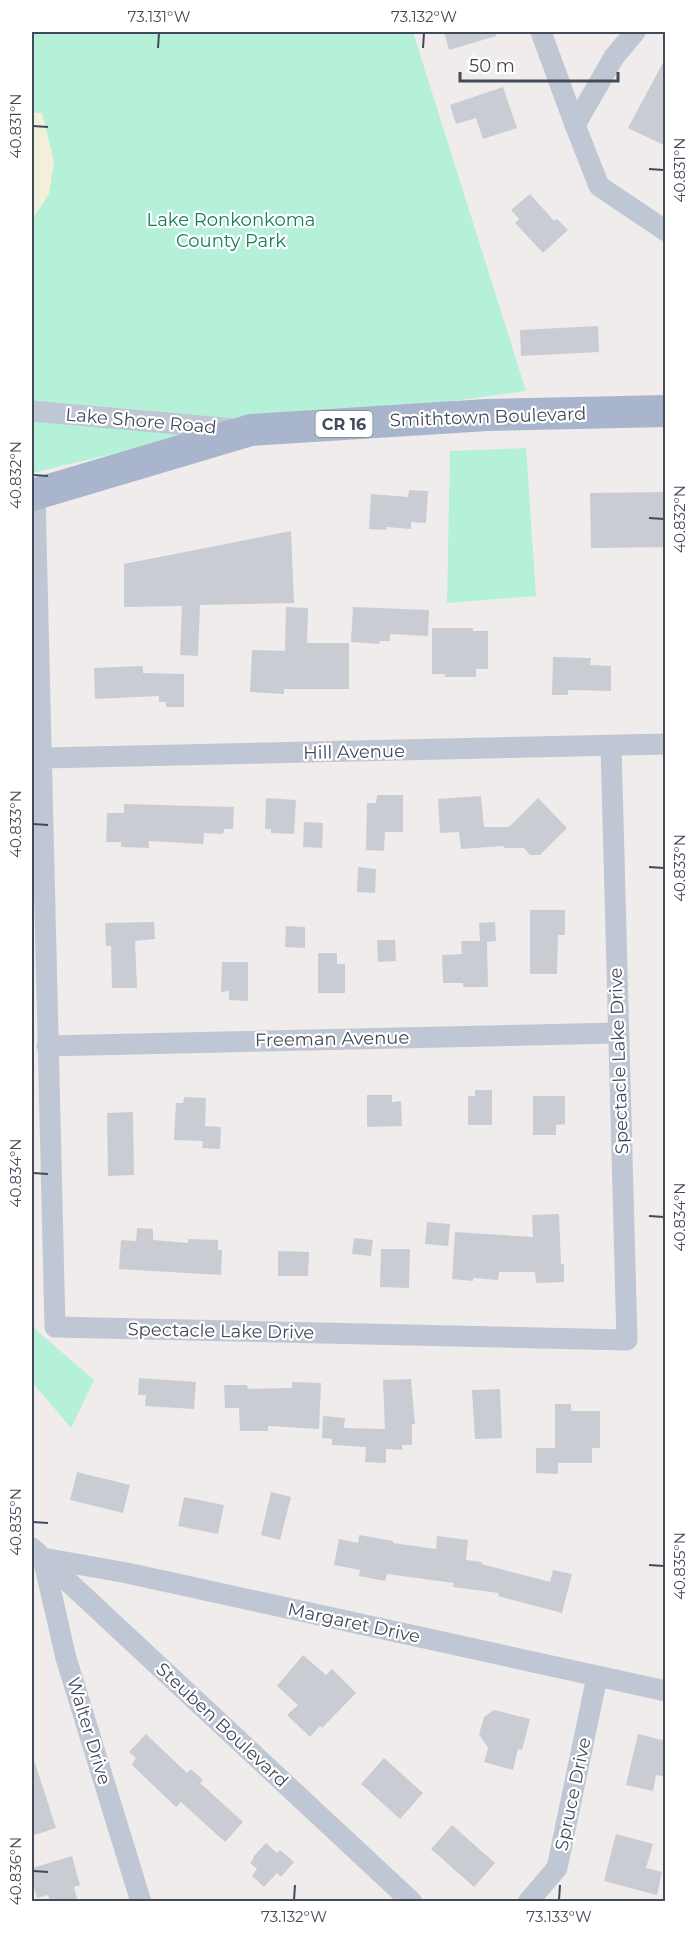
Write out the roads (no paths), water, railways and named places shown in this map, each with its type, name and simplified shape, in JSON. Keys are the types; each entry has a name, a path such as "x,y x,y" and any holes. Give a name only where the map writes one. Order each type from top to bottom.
{"main road":[{"name":"Smithtown Boulevard","path":"33,495 251,430 487,415 666,411"}],"street":[{"path":"541,32 599,186 666,231"},
{"path":"575,125 614,57 635,32"},
{"name":"Lake Shore Road","path":"32,411 251,430"},
{"name":"Spectacle Lake Drive","path":"33,495 43,758 47,1046 55,1327 627,1340 611,746"},
{"name":"Hill Avenue","path":"43,758 666,744"},
{"name":"Freeman Avenue","path":"47,1046 618,1033"},
{"name":"Margaret Drive","path":"37,1553 666,1691"},
{"name":"Walter Drive","path":"37,1553 66,1658 141,1902"},
{"name":"Steuben Boulevard","path":"37,1553 412,1902"},
{"name":"Spruce Drive","path":"528,1902 557,1868 597,1677"}],"park label":[{"name":"Lake Ronkonkoma County Park","path":"231,230"}]}
